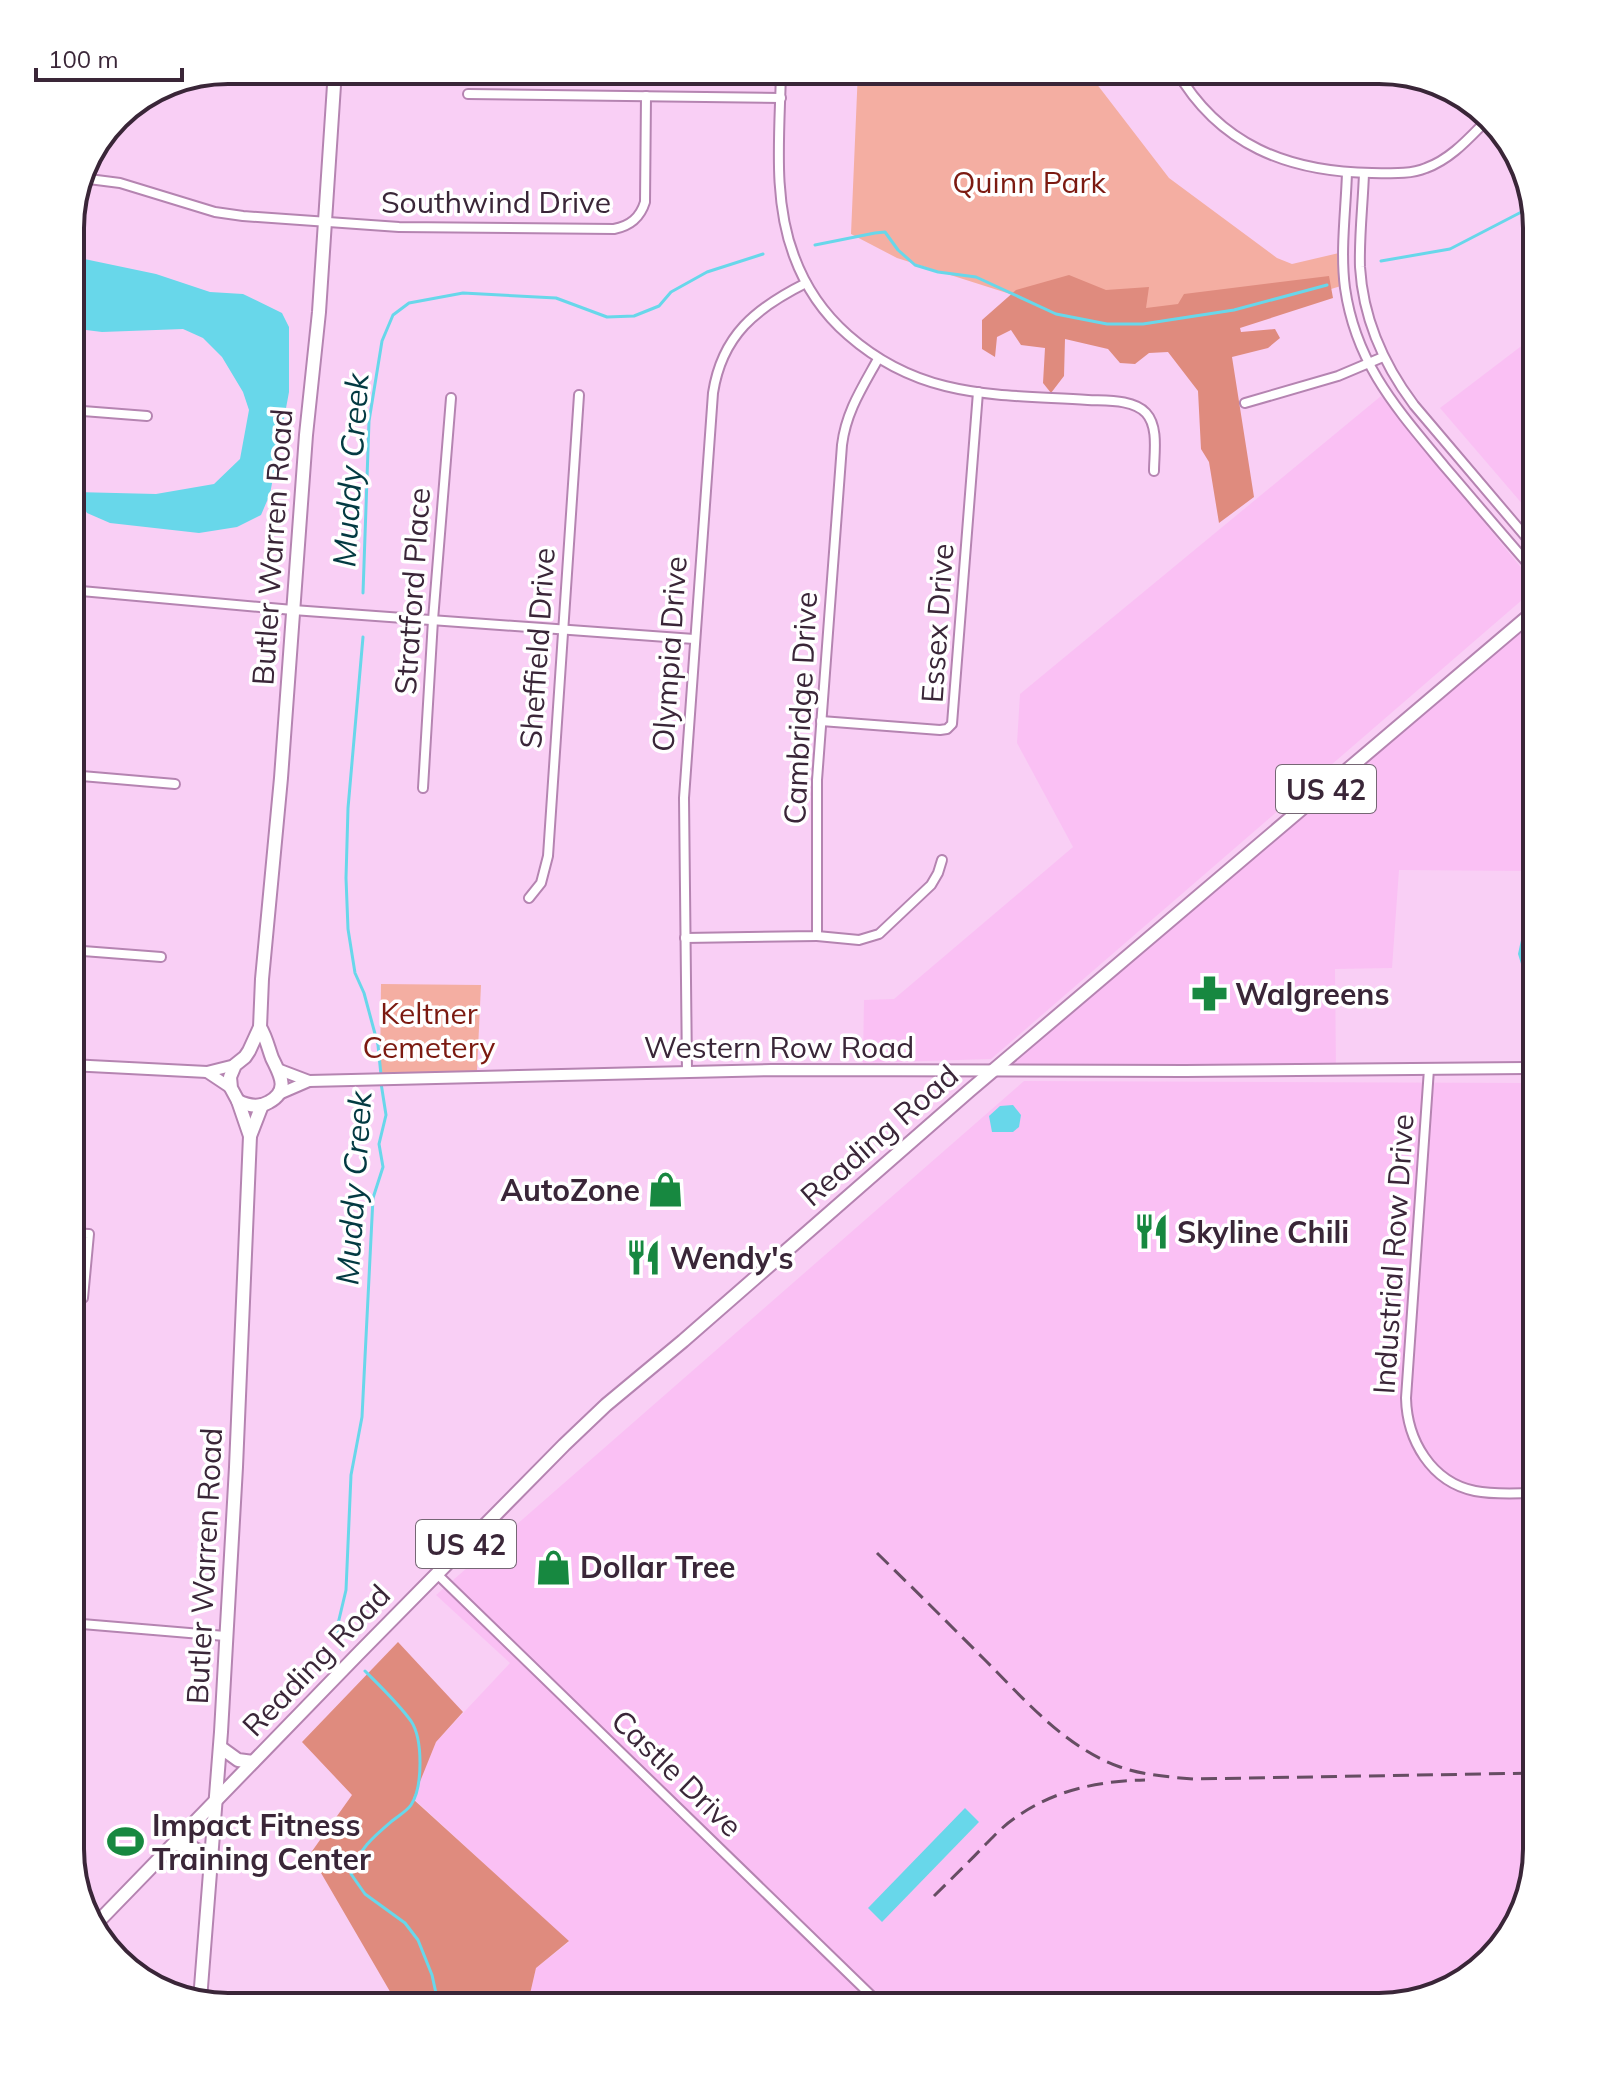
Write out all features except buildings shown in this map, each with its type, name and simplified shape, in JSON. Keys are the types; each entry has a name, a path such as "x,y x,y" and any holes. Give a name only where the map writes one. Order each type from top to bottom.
{"main road":[{"name":"Butler Warren Road","path":"250,1136 231,1088 230,1077 260,1027 307,422 319,312 334,84"},
{"name":"Reading Road","path":"215,1800 606,1405 1523,621"},
{"name":"Butler Warren Road","path":"260,1027 276,1065 281,1083 279,1094"},
{"path":"240,1061 256,1055 276,1065"},
{"path":"238,1101 262,1105 279,1094"},
{"name":"Butler Warren Road","path":"201,1990 220,1747 250,1136 262,1105"},
{"path":"220,1747 238,1760 253,1762"},
{"name":"US 42","path":"102,1918 215,1800"},
{"path":"175,1844 202,1852 210,1868"}],"street":[{"path":"781,84 781,206 785,227 806,283 840,328 878,359 933,384 978,392 1107,401 1136,406 1148,415 1154,428 1154,471"},
{"path":"1186,84 1200,105 1243,142 1304,166 1364,173 1426,169 1451,155 1480,126"},
{"path":"468,94 781,98"},
{"name":"Southwind Drive","path":"93,180 120,183 215,212 243,216 399,227 621,228 639,216 645,202 646,96"},
{"path":"1347,172 1343,256 1345,285 1354,327 1368,364 1397,410 1523,558"},
{"path":"1364,173 1361,278 1366,307 1383,357 1414,405 1523,533"},
{"name":"Olympia Drive","path":"687,1071 684,798 713,393 719,365 732,340 751,318 779,297 806,283"},
{"path":"1245,403 1338,376 1383,357"},
{"name":"Cambridge Drive","path":"817,936 817,805 821,721 844,431 855,397 878,359"},
{"name":"Essex Drive","path":"821,721 940,730 952,724 978,392"},
{"name":"Sheffield Drive","path":"529,898 541,883 548,856 579,395"},
{"name":"Stratford Place","path":"423,788 451,398"},
{"path":"84,411 147,416"},
{"path":"84,591 694,639"},
{"path":"84,776 175,784"},
{"path":"685,938 817,936 859,940 879,934 931,885 942,860"},
{"path":"84,951 161,957"},
{"path":"84,1066 207,1072 240,1061"},
{"name":"Western Row Road","path":"276,1065 309,1081"},
{"name":"Western Row Road","path":"279,1094 309,1081 687,1071 1523,1068"},
{"name":"Industrial Row Drive","path":"1429,1069 1406,1398 1409,1427 1421,1452 1439,1474 1451,1482 1471,1490 1523,1493"},
{"path":"207,1072 231,1088"},
{"path":"84,1234 89,1234 84,1287"},
{"name":"Castle Drive","path":"437,1574 869,1993"},
{"path":"84,1624 225,1636"}],"shaded area":[{"path":"1069,275 1106,290 1149,287 1146,308 1178,304 1184,294 1329,276 1333,298 1240,328 1241,332 1275,329 1280,338 1268,348 1232,357 1254,497 1219,523 1209,462 1201,449 1198,391 1168,352 1149,353 1135,364 1120,363 1108,349 1065,339 1064,376 1051,393 1043,383 1045,348 1021,345 1011,330 997,337 995,357 982,349 982,320 1016,290"},
{"path":"1523,345 1523,505 1440,408"},
{"path":"1381,396 1523,570 1523,599 991,1059 863,1063 864,1000 894,999 1073,847 1017,743 1020,694"},
{"path":"1523,621 1523,871 1399,870 1392,968 1335,969 1336,1070 996,1069"},
{"path":"1024,1081 1523,1083 1522,1868 1512,1904 1499,1929 1474,1957 1443,1978 1416,1988 1379,1993 530,1993 536,1968 569,1942 413,1798 436,1742 510,1663 436,1595"},
{"path":"398,1642 463,1712 436,1742 413,1799 569,1941 536,1968 530,1993 391,1993 310,1854 352,1795 302,1742"}],"green space":[{"name":"Quinn Park","path":"857,84 1097,84 1169,178 1277,258 1292,264 1339,253 1341,286 1224,321 1045,305 897,258 851,234"},
{"name":"Keltner Cemetery","path":"381,984 481,985 477,1071 380,1080"}],"water":[{"path":"84,259 156,274 210,292 243,294 282,313 289,327 289,392 270,494 261,515 237,527 199,533 110,523 87,513 84,492 156,494 214,484 240,459 249,410 243,392 222,357 203,338 183,329 84,330"},
{"path":"1523,939 1523,967 1518,954"},
{"path":"1013,1105 1021,1115 1019,1127 1013,1132 992,1132 989,1116 1000,1106"},
{"path":"965,1808 979,1822 882,1922 868,1908"}],"waterway":[{"name":"Muddy Creek","path":"1381,261 1450,249 1522,212"},
{"name":"Muddy Creek","path":"815,245 885,232 898,250 915,265 938,272 976,277 1056,314 1107,324 1143,324 1234,310 1327,285"},
{"name":"Muddy Creek","path":"363,593 369,421 382,341 393,315 409,303 463,293 556,298 607,317 634,316 659,306 671,292 707,272 763,254"},
{"name":"Muddy Creek","path":"363,637 348,808 348,929 355,973 364,993 378,1045 381,1075"},
{"name":"Muddy Creek","path":"341,1649 337,1628 346,1590 351,1475 362,1417 373,1198 383,1167 379,1144 386,1115 381,1083"},
{"name":"Muddy Creek","path":"365,1671 411,1721 418,1739 419,1775 411,1805 367,1844 351,1874 365,1894 405,1923 418,1940 436,1993"}],"railway":[{"path":"877,1553 1048,1722 1082,1748 1120,1767 1147,1774 1193,1779 1523,1773"},
{"path":"934,1896 1002,1828 1030,1808 1077,1789 1110,1782 1145,1780"}],"place":[{"name":"Walgreens","path":"1209,994"},
{"name":"AutoZone","path":"666,1190"},
{"name":"Skyline Chili","path":"1151,1232"},
{"name":"Wendy's","path":"644,1258"},
{"name":"Dollar Tree","path":"554,1567"},
{"name":"Impact Fitness Training Center","path":"126,1842"}]}
